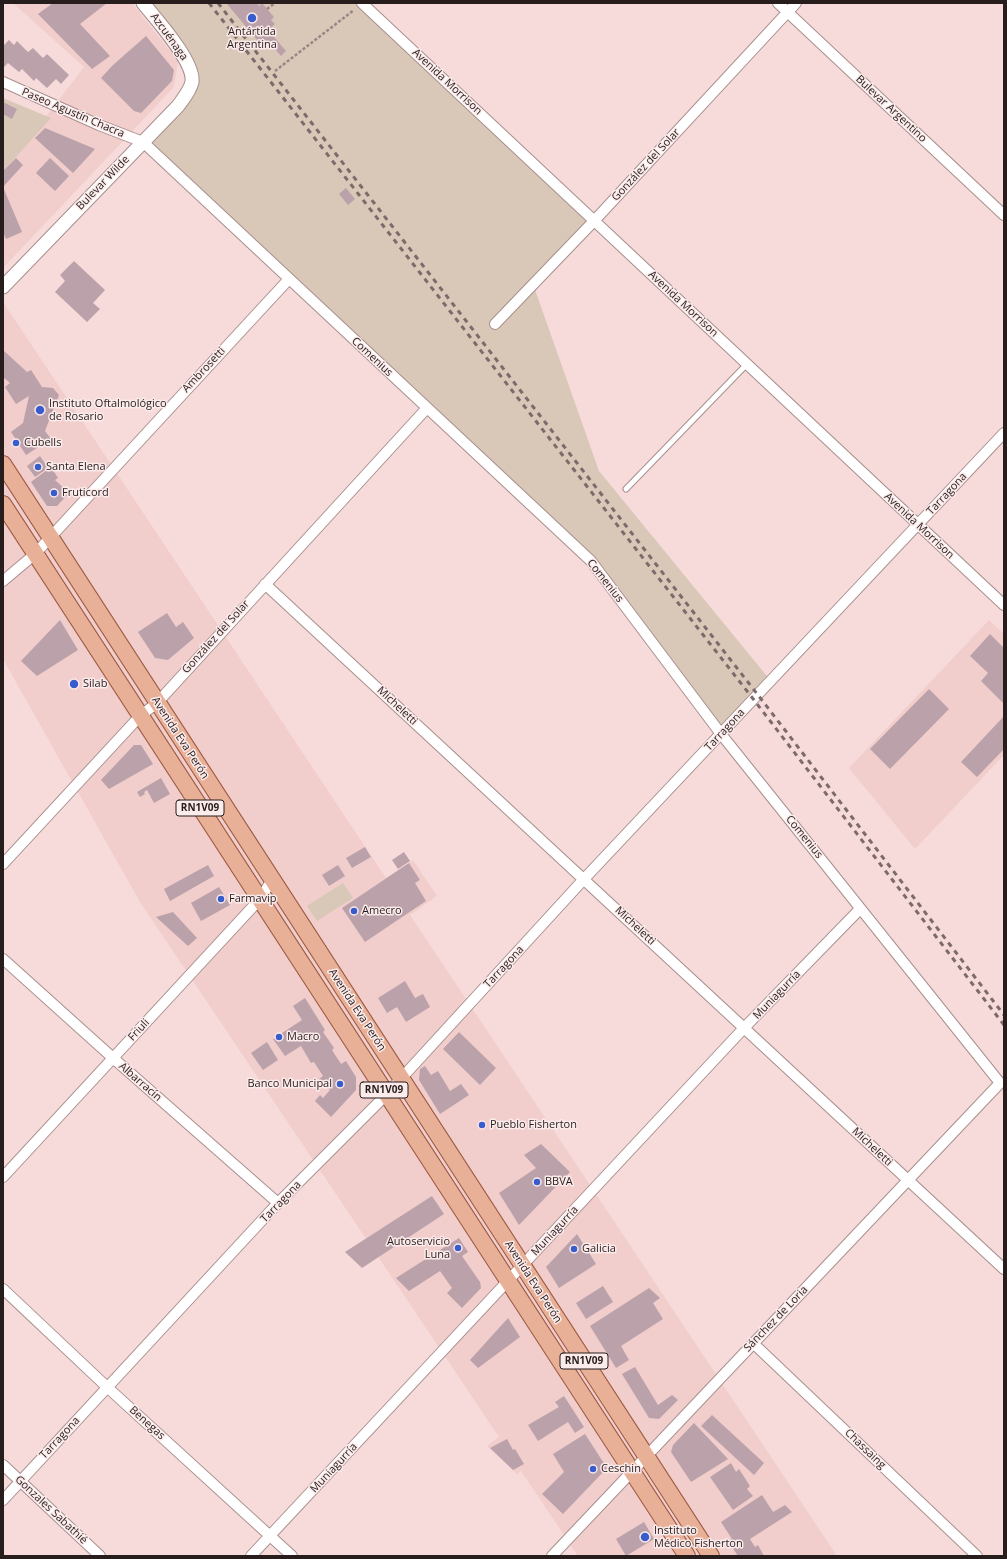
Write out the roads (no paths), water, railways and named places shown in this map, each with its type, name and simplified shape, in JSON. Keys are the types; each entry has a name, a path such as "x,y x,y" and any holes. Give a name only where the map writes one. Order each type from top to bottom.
{"main road":[{"name":"Avenida Eva Perón","path":"3,464 711,1556"},
{"name":"Avenida Eva Perón","path":"3,504 687,1556"}],"street":[{"name":"Azcuénaga","path":"143,3 186,59 192,73"},
{"name":"Avenida Morrison","path":"362,3 1004,605"},
{"name":"Bulevar Argentino","path":"778,3 1004,215"},
{"name":"González del Solar","path":"495,324 594,221 796,3"},
{"name":"Bulevar Wilde","path":"3,287 178,106 186,95 192,82 192,73"},
{"name":"Paseo Agustín Chacra","path":"3,82 99,125 143,142"},
{"name":"Comenius","path":"143,142 591,561 721,734 1000,1083"},
{"name":"Ambrosetti","path":"3,582 35,554 288,279"},
{"name":"González del Solar","path":"3,864 140,716 157,703 427,408"},
{"name":"Tarragona","path":"3,1500 278,1203 387,1094 584,879 1004,433"},
{"name":"Micheletti","path":"265,584 1004,1269"},
{"name":"Friuli","path":"3,1177 260,899 272,880"},
{"name":"Muniagurría","path":"251,1556 744,1028 860,909"},
{"name":"Albarracín","path":"3,959 278,1203"},
{"name":"Sánchez de Loria","path":"552,1556 1000,1083"},
{"name":"Benegas","path":"3,1289 107,1387 292,1556"},
{"name":"Chassaing","path":"754,1343 977,1556"},
{"name":"Gonzales Sabathié","path":"3,1464 100,1556"}],"lane":[{"path":"626,489 747,364"}],"railway":[{"path":"209,3 754,700 1004,1025"},
{"path":"218,3 758,695 1004,1015"}],"place":[{"name":"Antártida Argentina","path":"252,18"},
{"name":"Instituto Oftalmológico de Rosario","path":"40,410"},
{"name":"Cubells","path":"16,443"},
{"name":"Santa Elena","path":"38,467"},
{"name":"Fruticord","path":"54,493"},
{"name":"Silab","path":"74,684"},
{"name":"Farmavip","path":"221,899"},
{"name":"Amecro","path":"354,911"},
{"name":"Macro","path":"279,1037"},
{"name":"Banco Municipal","path":"340,1084"},
{"name":"Pueblo Fisherton","path":"482,1125"},
{"name":"BBVA","path":"537,1182"},
{"name":"Autoservicio Luna","path":"458,1248"},
{"name":"Galicia","path":"574,1249"},
{"name":"Ceschin","path":"593,1469"},
{"name":"Instituto Médico Fisherton","path":"645,1537"}]}
